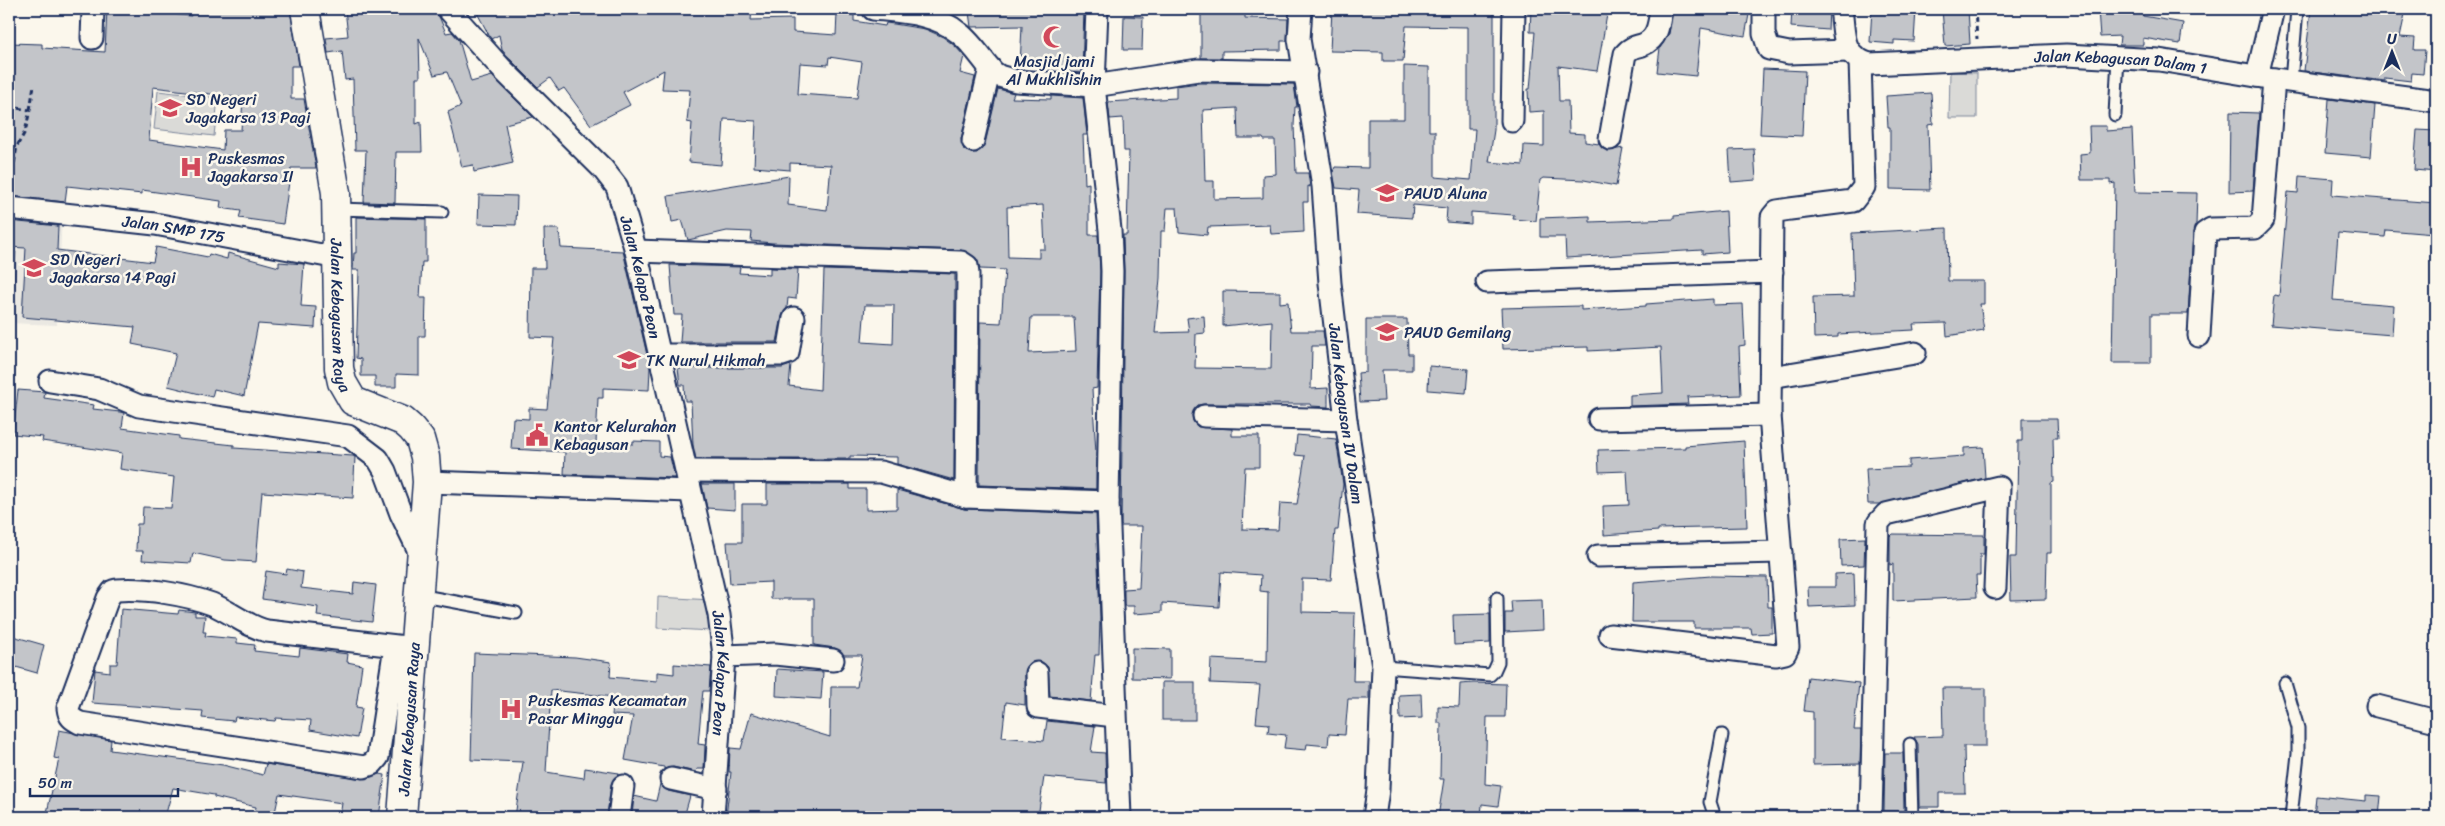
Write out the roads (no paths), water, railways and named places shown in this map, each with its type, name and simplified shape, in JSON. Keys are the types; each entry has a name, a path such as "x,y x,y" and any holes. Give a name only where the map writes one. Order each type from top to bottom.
{"main road":[{"name":"Jalan Kebagusan Raya","path":"305,9 333,169 338,258 339,368 342,382 353,402 403,421 411,428 420,439 425,457 427,482 418,596 404,647 402,817"}],"street":[{"path":"92,38 93,9"},
{"name":"Jalan Kelapa Peon","path":"448,9 502,69 611,178 617,187 636,251 719,615 724,656 713,817"},
{"path":"873,9 918,14 947,24 960,34 998,76 1016,82 1094,86 1198,70 1306,72"},
{"path":"1097,9 1094,86 1110,230 1112,271 1108,502 1114,716 1120,817"},
{"name":"Jalan Kebagusan IV Dalam","path":"1301,9 1299,39 1306,72 1323,186 1330,283 1346,420 1383,667 1378,790 1374,817"},
{"path":"1512,121 1514,9"},
{"path":"1610,139 1625,54 1630,48 1647,43 1656,36 1661,9"},
{"name":"Jalan Kebagusan Dalam 1","path":"1764,9 1764,34 1769,48 1790,53 1854,56 1880,64 2066,55 2159,60 2274,79 2436,101"},
{"path":"1610,635 1776,655 1785,653 1788,647 1770,414 1772,217 1777,211 1853,201 1864,187 1854,56 1841,9"},
{"path":"2200,336 2205,233 2211,229 2255,228 2263,220 2274,79 2273,9"},
{"path":"973,141 990,68"},
{"name":"Jalan SMP 175","path":"9,199 338,258"},
{"path":"636,251 961,262 966,266 968,274 966,498"},
{"path":"1487,282 1772,272"},
{"path":"660,355 782,356 788,353 794,318"},
{"path":"1770,377 1915,353"},
{"path":"50,381 99,389 139,406 348,436 378,459 421,555"},
{"path":"1599,420 1770,414"},
{"path":"1204,416 1346,420"},
{"path":"427,482 689,481 881,472 966,498 1108,502"},
{"path":"1871,817 1878,523 1886,514 1999,487 1995,588"},
{"path":"1598,556 1781,552"},
{"path":"117,590 176,595 211,604 245,624 267,631 404,647 378,757 372,764 364,766 80,723 72,720 69,714 68,708 108,598 113,591 117,590"},
{"path":"724,656 758,654 833,660"},
{"path":"1037,674 1038,707 1114,716"},
{"path":"2376,706 2436,721"},
{"path":"671,779 716,789"},
{"path":"619,817 623,786"}],"lane":[{"path":"2274,79 2297,9"},
{"path":"2115,115 2118,57"},
{"path":"336,210 442,212"},
{"path":"418,596 516,613"},
{"path":"1383,667 1490,675 1498,662 1497,598"},
{"path":"2285,683 2298,728 2298,754 2291,817"},
{"path":"1715,817 1710,802 1722,735"},
{"path":"1910,744 1912,817"}],"place":[{"name":"Masjid jami Al Mukhlishin","path":"1054,37"},
{"name":"SD Negeri Jagakarsa 13 Pagi","path":"170,108"},
{"name":"Puskesmas Jagakarsa II","path":"191,167"},
{"name":"PAUD Aluna","path":"1387,193"},
{"name":"SD Negeri Jagakarsa 14 Pagi","path":"34,268"},
{"name":"PAUD Gemilang","path":"1387,332"},
{"name":"TK Nurul Hikmah","path":"629,360"},
{"name":"Kantor Kelurahan Kebagusan","path":"537,435"},
{"name":"Puskesmas Kecamatan Pasar Minggu","path":"511,709"}]}
